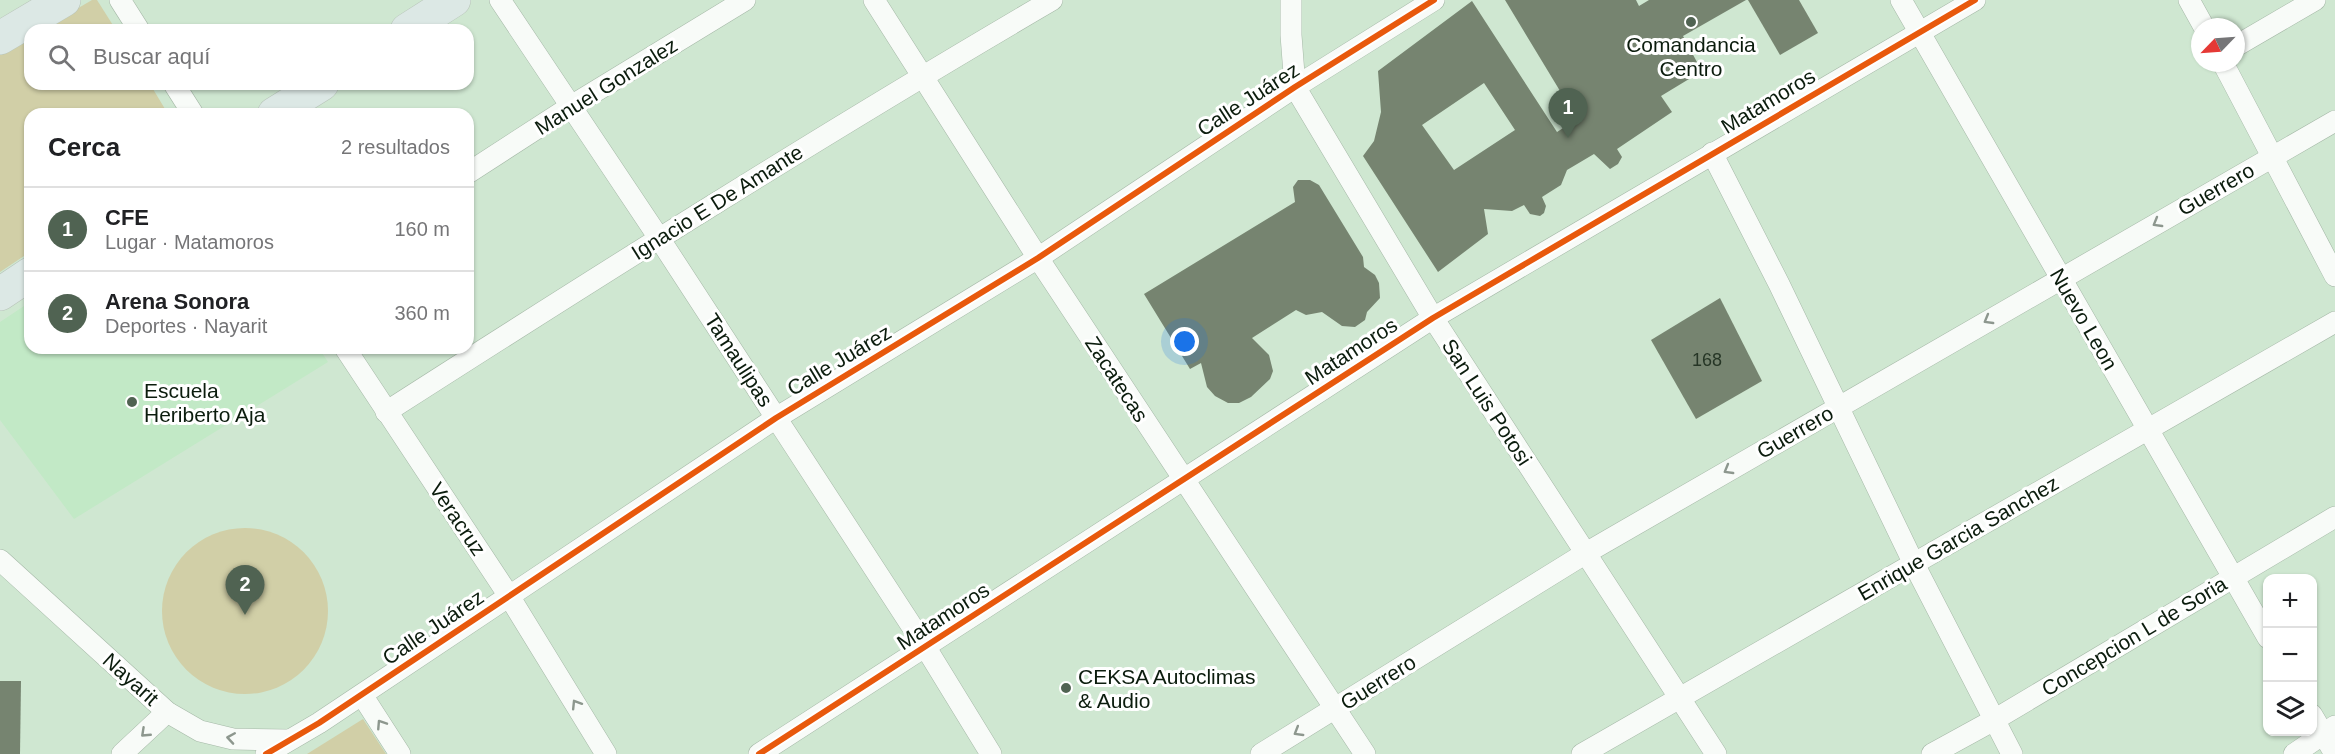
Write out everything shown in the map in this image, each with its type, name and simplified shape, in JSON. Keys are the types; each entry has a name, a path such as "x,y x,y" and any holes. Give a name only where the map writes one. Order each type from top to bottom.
{"main road":[{"path":"0,38 64,0"},
{"path":"416,24 454,0"},
{"path":"284,108 312,90"},
{"path":"0,294 24,278"}],"street":[{"path":"120,0 135,24"},
{"name":"Tamaulipas","path":"500,0 573,105 926,648 991,754"},
{"name":"Manuel Gonzalez","path":"474,169 573,105 746,0"},
{"name":"Zacatecas","path":"874,0 1038,258 1365,754"},
{"name":"Ignacio E De Amante","path":"386,412 659,238 922,76 1052,0"},
{"name":"San Luis Potosi","path":"1291,0 1295,87 1433,318 1716,754"},
{"name":"Calle Juárez","path":"266,754 287,747 319,723 776,417 1038,258 1295,87 1434,0"},
{"name":"Nuevo Leon","path":"1901,0 2263,630"},
{"name":"Matamoros","path":"759,754 1433,318 1975,0"},
{"path":"2189,0 2199,18"},
{"path":"2245,41 2315,0"},
{"path":"2228,72 2335,276"},
{"path":"178,90 189,108"},
{"name":"Guerrero","path":"1261,754 1586,553 2335,121"},
{"path":"1712,153 1839,406 1914,564 2012,754"},
{"name":"Enrique Garcia Sanchez","path":"1582,754 1679,696 2335,322"},
{"name":"Veracruz","path":"349,354 509,596 606,754"},
{"name":"Concepcion L de Soria","path":"1932,754 1994,720 2335,517"},
{"name":"Nayarit","path":"0,560 167,712 200,731 233,739 287,747"},
{"path":"362,695 400,754"},
{"path":"122,754 167,712"},
{"path":"2317,719 2329,730 2335,754"},
{"path":"2294,754 2329,730"}],"shaded area":[{"path":"92,0 97,0 112,24 51,24"},
{"path":"24,40 24,90 154,90 164,108 24,108 24,256 0,272 0,54"},
{"name":"Escuela Heriberto Aja","path":"24,306 24,354 323,354 328,362 74,519 0,420 0,322"},
{"path":"245,528 261,529 277,534 304,552 322,579 327,595 327,627 322,643 304,670 277,688 261,693 245,694 229,693 213,688 186,670 168,643 163,627 162,611 163,595 168,579 186,552 213,534 229,529"},
{"path":"363,719 386,754 307,754"}],"building":[{"path":"1505,0 1636,0 1639,6 1649,0 1746,0 1683,36 1698,64 1692,67 1694,76 1661,96 1672,112 1617,149 1622,157 1618,164 1610,169 1594,154 1567,170 1561,185 1542,197 1546,206 1544,213 1540,216 1530,214 1524,205 1512,211 1484,209 1488,234 1438,272 1363,156 1374,141 1381,112 1378,71 1472,1 1557,132 1577,119","holes":["1484,83 1515,130 1454,170 1422,125"]},
{"path":"1748,0 1799,0 1818,33 1780,55"},
{"path":"1298,180 1310,180 1319,185 1363,257 1364,267 1375,275 1379,283 1380,298 1367,312 1365,320 1355,327 1342,326 1322,312 1306,315 1296,310 1252,338 1269,355 1273,371 1270,379 1251,397 1239,403 1228,403 1215,396 1207,387 1201,363 1190,369 1144,294 1295,202 1293,187"},
{"path":"1720,298 1762,381 1696,419 1651,340"},
{"path":"0,681 21,681 20,754 0,754"}],"cycle path":[{"path":"266,754 319,723 776,418 1038,258 1295,87 1434,0"},
{"path":"759,754 1433,318 1975,0"}],"place":[{"name":"Comandancia Centro","path":"1691,22"},
{"name":"CFE","path":"1568,138"},
{"name":"Escuela Heriberto Aja","path":"132,402"},
{"name":"Arena Sonora","path":"245,615"},
{"name":"CEKSA Autoclimas & Audio","path":"1066,688"}]}
